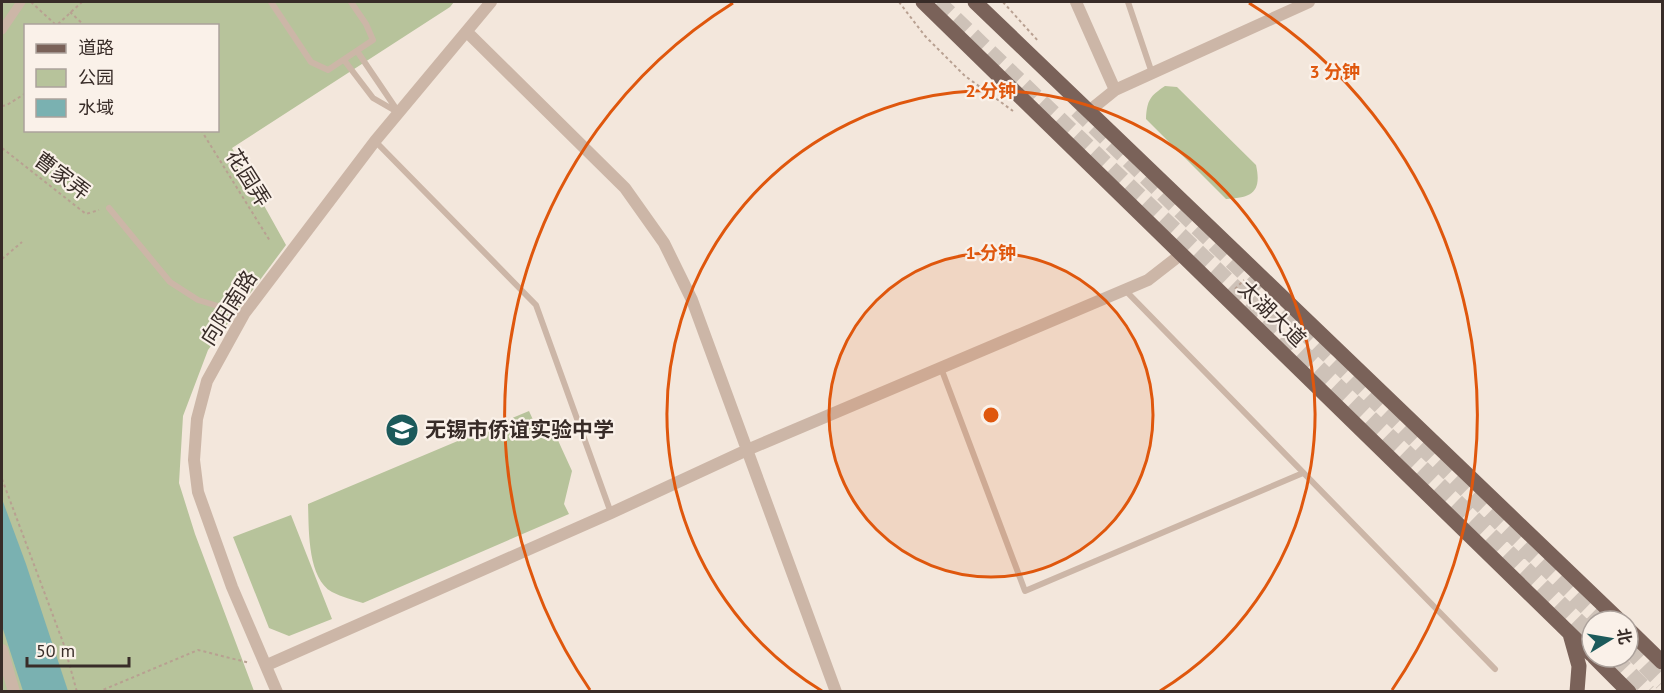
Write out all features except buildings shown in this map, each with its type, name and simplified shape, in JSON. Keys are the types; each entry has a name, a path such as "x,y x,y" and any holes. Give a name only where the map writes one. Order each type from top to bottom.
{"main road":[{"name":"太湖大道","path":"923,2 1580,644"},
{"name":"太湖大道","path":"975,2 1608,609"},
{"path":"1570,634 1579,666 1577,692"},
{"path":"1640,641 1662,662"},
{"name":"太湖大道","path":"1606,669 1629,692"}],"street":[{"path":"2,30 21,2"},
{"name":"向阳南路","path":"277,692 232,588 198,492 194,460 197,419 207,381 244,314 375,141 491,2"},
{"path":"1076,2 1115,90"},
{"path":"1089,111 1115,90 1309,2"},
{"path":"467,32 625,188 664,243 692,300 836,692"},
{"path":"267,665 611,513 747,450 1148,280 1179,253"},
{"path":"2,650 14,692"}],"lane":[{"path":"271,2 311,62 328,70 373,40 366,24 351,2"},
{"path":"1128,2 1152,73"},
{"path":"357,51 399,113"},
{"path":"344,60 373,98 399,113"},
{"path":"375,141 536,305 611,513"},
{"path":"109,208 170,282 198,300 244,314"},
{"path":"1125,290 1495,669"},
{"path":"941,368 1025,591 1303,472"}],"path":[{"path":"32,2 56,24"},
{"path":"58,24 82,2"},
{"path":"70,12 83,24"},
{"path":"2,106 24,94"},
{"name":"花园弄","path":"202,132 270,241"},
{"name":"曹家弄","path":"2,148 86,214 109,208"},
{"path":"2,259 22,242"},
{"path":"1226,298 1254,269"},
{"path":"2,479 64,645 77,692"},
{"path":"98,692 198,650 267,665"}],"green space":[{"path":"2,2 454,2 450,7 232,148 286,245 208,350 183,416 179,483 195,534 254,691 2,691"},
{"path":"1165,86 1177,87 1256,165 1258,182 1253,192 1242,197 1226,199 1146,119 1150,99"},
{"path":"529,411 534,422 556,436 572,471 564,504 569,514 363,603 336,594 324,585 318,576 311,552 308,504"},
{"path":"291,515 332,619 289,636 269,628 233,537"}],"water":[{"path":"2,499 68,691 23,691 2,626"}],"tunnel":[{"path":"938,2 1348,396 1580,623"},
{"path":"1077,110 1588,609"},
{"path":"1640,660 1662,683"},
{"path":"1626,669 1648,692"}],"place":[{"name":"无锡市侨谊实验中学","path":"402,430"}]}
